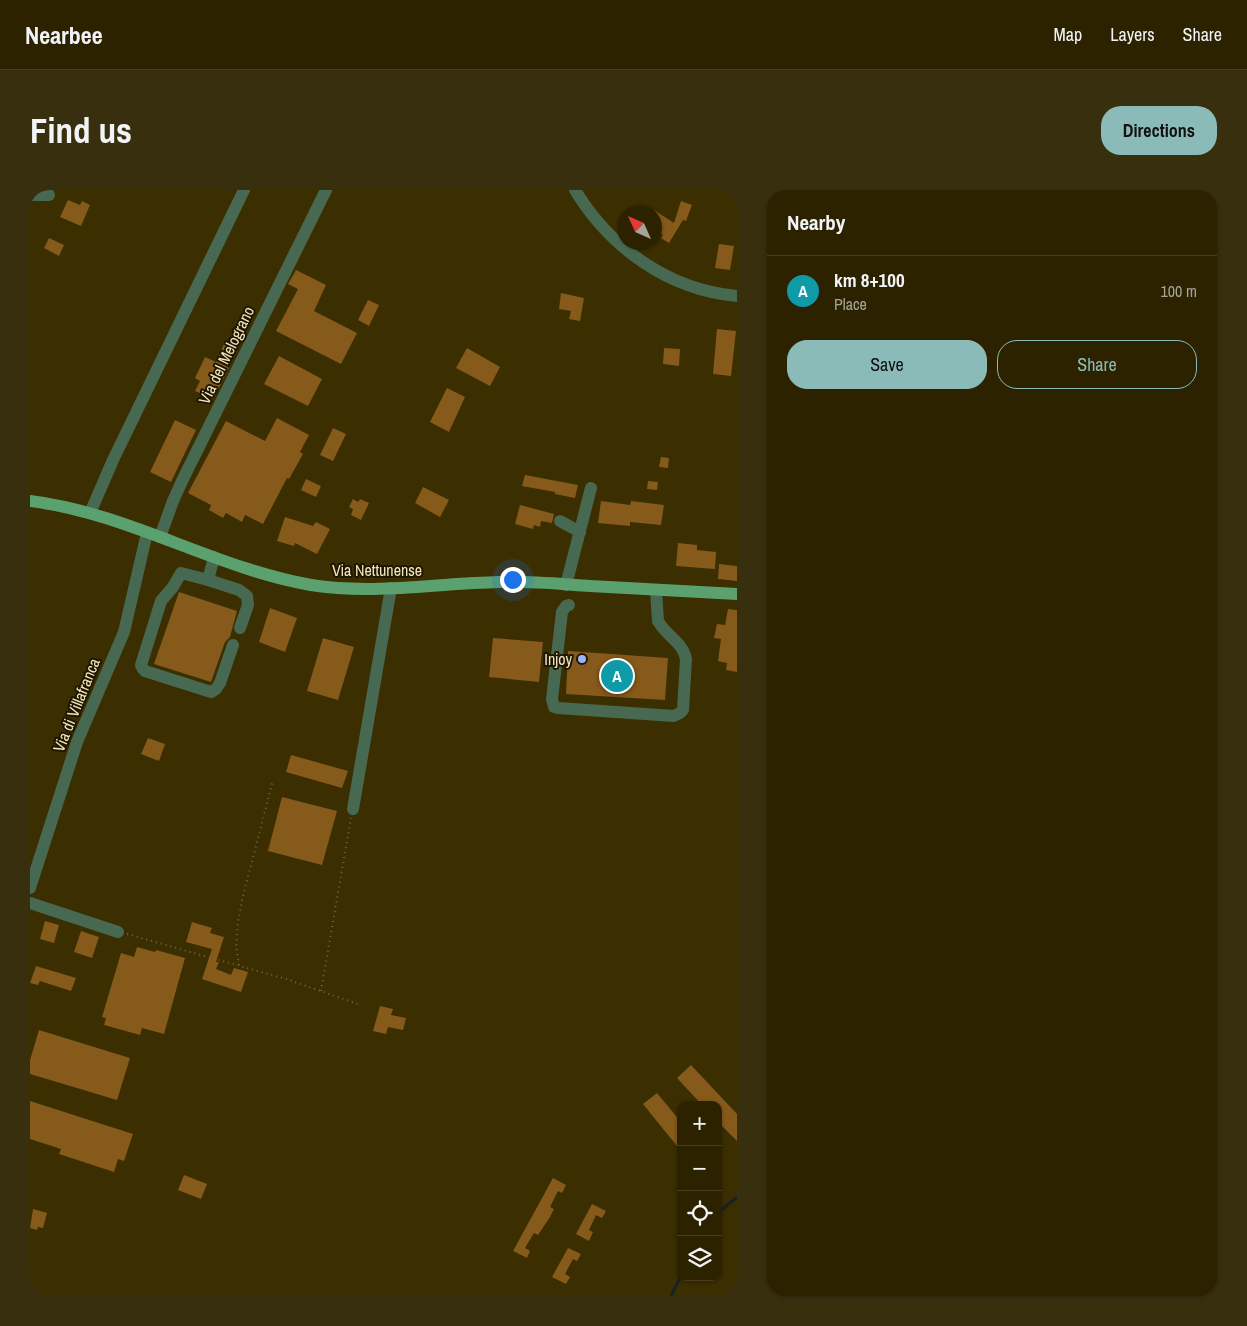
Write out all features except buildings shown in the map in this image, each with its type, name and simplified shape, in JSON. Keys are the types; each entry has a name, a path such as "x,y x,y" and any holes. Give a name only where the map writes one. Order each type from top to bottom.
{"main road":[{"name":"Via Nettunense","path":"30,501 90,513 259,572 310,584 343,588 391,588 501,582 737,594"}],"street":[{"path":"90,513 113,460 244,190"},
{"name":"Via del Melograno","path":"160,537 182,479 326,190"},
{"path":"575,190 592,215 607,232 624,249 645,264 674,280 696,289 737,296"},
{"path":"30,195 49,195"},
{"path":"566,585 591,488"},
{"path":"560,521 580,532"},
{"name":"Via di Villafranca","path":"30,888 77,742 124,632 147,532"},
{"path":"208,580 214,556"},
{"path":"233,645 220,683 211,692 145,671 141,668 141,662 161,601 173,587 179,575 186,573 239,590 248,596 248,605 240,628"},
{"path":"353,809 391,588"},
{"path":"569,605 562,612 552,699 554,707 674,716 683,710 685,652 658,621 656,590"},
{"path":"30,903 118,932"}],"path":[{"path":"239,965 236,946 238,922 273,780"},
{"path":"321,991 353,809"},
{"path":"118,932 239,965 358,1004"}],"waterway":[{"path":"722,1210 737,1197"},
{"path":"671,1296 678,1281"}],"place":[{"name":"Injoy","path":"582,659"},
{"name":"km 8+100","path":"617,676"}]}
